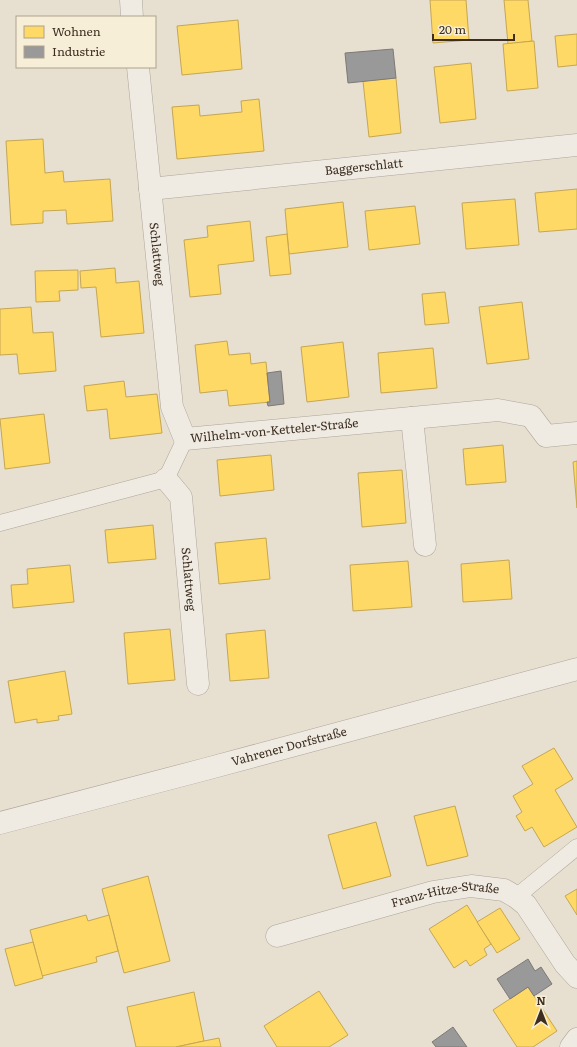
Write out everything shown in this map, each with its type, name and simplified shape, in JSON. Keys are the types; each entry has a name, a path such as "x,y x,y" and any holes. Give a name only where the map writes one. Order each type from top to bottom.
{"street":[{"path":"131,0 132,16"},
{"name":"Schlattweg","path":"138,68 172,407 185,439"},
{"name":"Baggerschlatt","path":"150,189 577,145"},
{"name":"Wilhelm-von-Ketteler-Straße","path":"185,439 498,410 530,416 546,436 577,433"},
{"path":"412,418 425,544"},
{"name":"Schlattweg","path":"166,479 181,497 198,684"},
{"name":"Vahrener Dorfstraße","path":"0,823 577,669"},
{"name":"Franz-Hitze-Straße","path":"277,936 433,892 470,886 504,890 526,905 565,964 577,977"},
{"path":"571,1047 577,1039"}],"lane":[{"name":"Wilhelm-von-Ketteler-Straße","path":"166,479 185,439"},
{"path":"0,523 166,479"},
{"path":"516,897 577,847"}],"building: Wohnen":[{"path":"430,0 466,0 469,40 433,43"},
{"path":"504,0 528,0 532,41 508,44"},
{"path":"238,20 242,69 182,75 177,26"},
{"path":"577,34 577,65 558,67 555,36"},
{"path":"534,41 538,88 507,91 503,44"},
{"path":"471,63 476,119 440,123 434,67"},
{"path":"396,78 401,133 369,137 363,81"},
{"path":"259,99 264,151 177,159 172,107 199,105 200,116 242,112 241,101"},
{"path":"43,139 45,173 63,171 64,182 110,179 113,221 67,224 66,210 43,211 43,223 11,225 6,141"},
{"path":"577,189 577,229 539,232 535,193"},
{"path":"515,199 519,245 466,249 462,203"},
{"path":"343,202 348,247 289,254 285,209"},
{"path":"415,206 420,244 369,250 365,211"},
{"path":"250,221 254,261 218,265 221,294 190,297 184,240 208,237 207,226"},
{"path":"287,234 291,274 270,276 266,237"},
{"path":"115,268 116,283 139,281 144,333 101,337 96,287 81,288 80,271"},
{"path":"78,270 78,290 59,291 60,301 36,302 35,271"},
{"path":"445,292 449,323 425,325 422,294"},
{"path":"522,302 529,359 487,364 479,307"},
{"path":"31,307 33,333 53,332 56,371 19,374 17,354 0,355 0,309"},
{"path":"227,341 229,355 250,353 251,364 266,362 270,402 229,406 227,390 200,393 195,345"},
{"path":"343,342 349,397 307,402 301,347"},
{"path":"433,348 437,388 381,393 378,353"},
{"path":"124,381 126,397 157,394 162,433 110,439 107,409 87,411 84,386"},
{"path":"44,414 50,463 5,469 0,419"},
{"path":"503,445 506,482 466,485 463,449"},
{"path":"271,455 274,490 220,496 217,460"},
{"path":"577,461 577,508 573,462"},
{"path":"402,470 406,523 362,527 358,473"},
{"path":"153,525 156,559 108,563 105,530"},
{"path":"266,538 270,579 219,584 215,543"},
{"path":"509,560 512,599 463,602 461,564"},
{"path":"408,561 412,607 353,611 350,565"},
{"path":"70,565 74,602 13,608 11,585 28,584 27,569"},
{"path":"170,629 175,680 128,684 124,633"},
{"path":"265,630 269,678 230,681 226,634"},
{"path":"65,671 72,714 58,716 59,720 37,723 37,719 15,723 8,681"},
{"path":"554,748 573,779 555,790 577,827 544,847 532,827 525,831 516,816 522,812 513,796 533,784 522,766"},
{"path":"455,806 468,856 427,866 414,816"},
{"path":"376,822 391,876 343,889 328,835"},
{"path":"148,876 170,961 124,973 102,889"},
{"path":"577,889 577,915 565,896"},
{"path":"467,905 491,944 484,949 487,955 470,966 466,960 454,968 429,929"},
{"path":"500,908 520,939 497,953 477,922"},
{"path":"86,915 88,921 109,915 118,951 96,957 97,962 42,976 30,930"},
{"path":"33,942 43,978 15,986 5,949"},
{"path":"528,987 557,1031 533,1047 517,1047 493,1010"},
{"path":"319,991 348,1035 329,1047 277,1047 264,1026"},
{"path":"194,992 204,1041 176,1047 136,1047 127,1007"},
{"path":"219,1038 221,1047 176,1047 204,1041"}],"building: Industrie":[{"path":"393,49 396,78 348,83 345,53"},
{"path":"281,371 284,404 268,406 267,402 270,402 267,373"},
{"path":"528,959 535,971 541,967 552,984 534,996 528,987 510,999 497,979"},
{"path":"453,1027 467,1047 436,1047 432,1042"}]}
